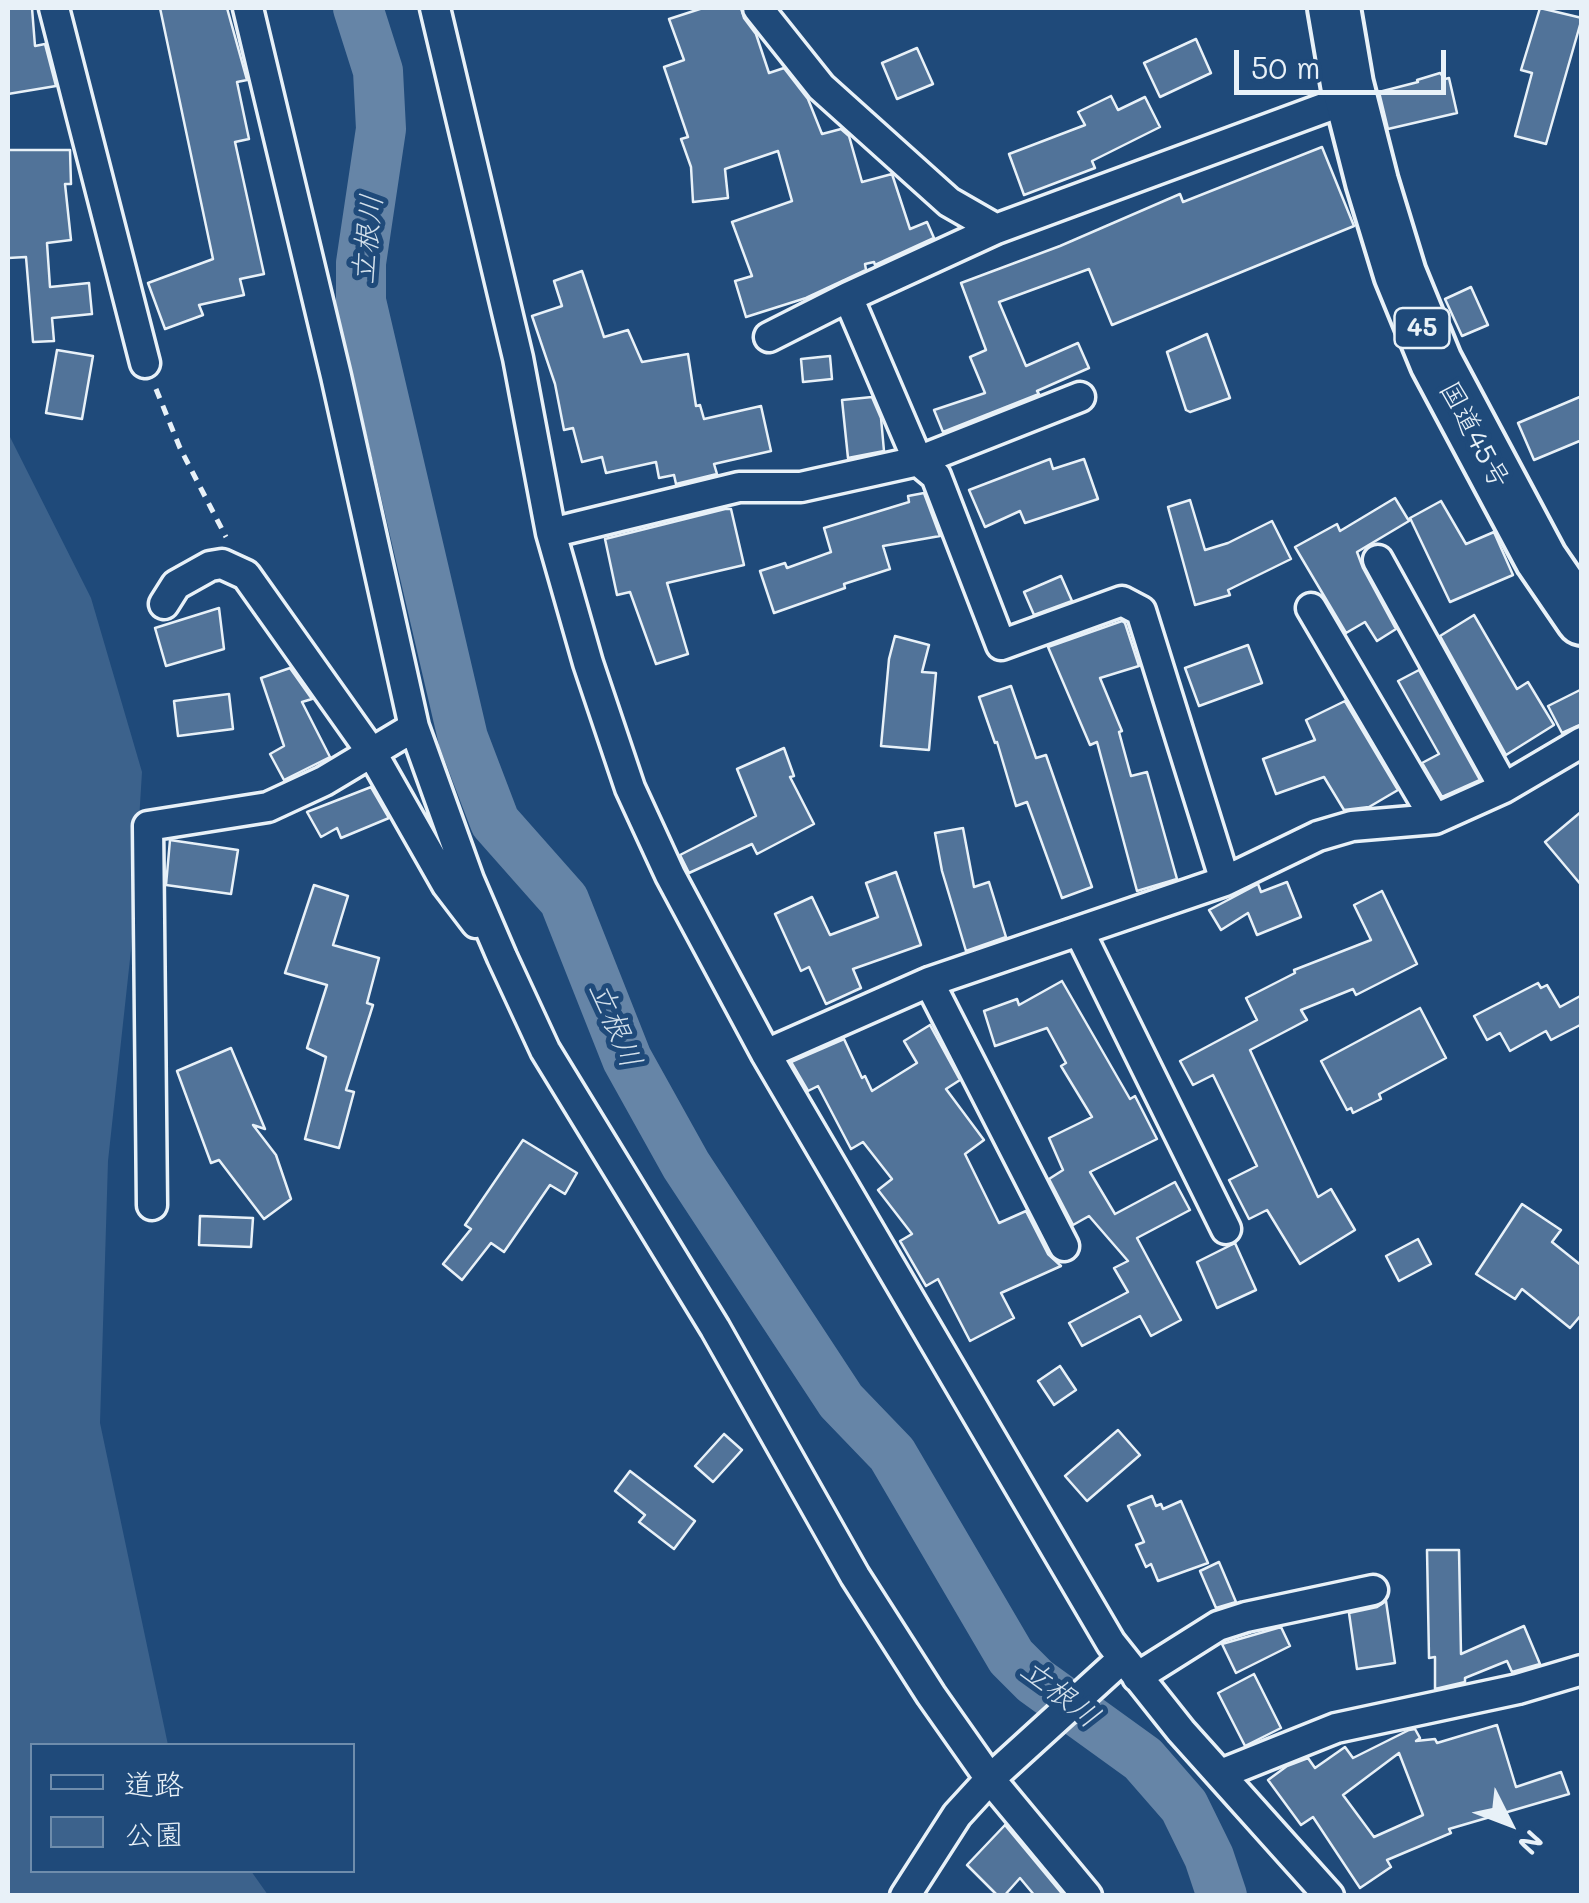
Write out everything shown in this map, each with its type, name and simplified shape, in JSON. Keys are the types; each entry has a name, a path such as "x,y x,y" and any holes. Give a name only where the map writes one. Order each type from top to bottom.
{"highway":[{"name":"国道45号","path":"1334,8 1351,98 1400,274 1436,362 1541,559 1582,618"}],"street":[{"path":"54,8 146,363"},
{"path":"248,8 332,356 414,727 502,957 545,1050 715,1328 855,1576 931,1695 1087,1896"},
{"path":"435,8 518,358 551,533 588,664 630,788 670,875 766,1054 1124,1668 1329,1896"},
{"path":"758,8 821,87 950,202 996,229"},
{"path":"769,336 996,229 1351,98"},
{"path":"848,297 918,461 936,476 1002,645 1122,601 1140,611 1225,880"},
{"path":"551,533 739,487 801,488 918,461 1080,397"},
{"path":"1378,560 1504,788"},
{"path":"164,604 176,585 210,566 222,564 246,575 372,752 447,885 502,957"},
{"path":"1310,608 1435,819"},
{"path":"152,1205 148,826 268,806 324,781 414,727"},
{"path":"766,1054 930,982 1225,880 1318,836 1352,826 1435,819 1504,788 1582,742"},
{"path":"1079,931 1226,1230"},
{"path":"930,982 1064,1246"},
{"path":"905,1896 957,1815 993,1776 1124,1668 1246,1617 1373,1590"},
{"path":"1221,1774 1336,1728 1518,1689 1582,1670"}],"path":[{"path":"146,363 180,448 246,575"}],"green space":[{"path":"8,433 91,598 142,772 131,950 108,1161 100,1423 168,1743 30,1743 30,1873 252,1873 268,1895 8,1895"}],"building":[{"path":"8,8 32,8 35,46 45,44 56,86 8,94"},
{"path":"160,8 227,8 247,80 237,82 249,139 235,142 264,274 240,279 244,295 199,305 203,315 165,329 148,283 213,259"},
{"path":"703,8 741,8 756,34 769,73 784,68 808,99 822,134 841,129 849,136 862,182 892,174 910,229 927,222 934,238 875,265 865,264 866,270 806,298 746,317 735,281 752,276 732,222 792,201 778,151 725,169 728,198 693,202 691,167 681,139 688,137 664,67 684,60 669,19"},
{"path":"1540,8 1582,18 1546,144 1515,136 1532,73 1521,70"},
{"path":"1196,39 1211,73 1160,97 1144,63"},
{"path":"917,48 933,84 897,99 882,63"},
{"path":"1440,73 1449,78 1457,113 1388,129 1379,92"},
{"path":"1111,96 1118,110 1145,97 1160,127 1092,161 1095,168 1024,195 1009,154 1085,125 1078,112"},
{"path":"1322,147 1354,226 1112,325 1089,269 999,302 1026,366 1078,343 1089,368 1037,391 1039,394 943,432 934,410 985,393 970,357 986,350 961,283 1180,194 1183,202"},
{"path":"8,150 70,150 71,184 65,184 71,240 47,243 50,287 89,283 92,314 52,318 54,341 33,342 26,257 8,258"},
{"path":"582,271 604,337 628,330 642,362 688,354 696,406 700,405 704,419 761,406 771,451 714,464 717,474 676,484 674,475 659,478 656,462 606,473 602,457 582,462 573,428 564,430 555,384 532,316 562,306 554,281"},
{"path":"1471,287 1488,325 1462,336 1445,299"},
{"path":"1207,334 1230,398 1190,412 1186,410 1167,352"},
{"path":"57,350 93,356 82,419 46,413"},
{"path":"830,356 832,379 803,382 801,359"},
{"path":"1582,396 1582,440 1534,460 1518,423"},
{"path":"872,397 881,418 884,451 848,458 842,400"},
{"path":"1050,459 1053,469 1084,459 1098,499 1025,523 1020,511 985,527 969,490"},
{"path":"924,493 940,536 883,546 890,569 774,613 760,571 785,563 787,568 831,552 824,528 909,502 908,496"},
{"path":"1395,498 1409,521 1357,552 1396,629 1377,641 1365,622 1346,633 1295,547 1337,524 1340,531"},
{"path":"1190,500 1205,550 1272,521 1291,559 1228,590 1230,595 1195,605 1168,507"},
{"path":"1441,501 1466,544 1494,532 1513,575 1450,602 1410,518"},
{"path":"731,509 744,565 667,583 688,654 656,664 630,592 617,595 605,539"},
{"path":"1061,576 1072,601 1034,615 1024,592"},
{"path":"219,608 224,649 166,666 155,628"},
{"path":"1474,615 1517,689 1528,682 1554,725 1506,755 1440,636"},
{"path":"1122,621 1139,666 1100,678 1122,731 1119,732 1131,776 1147,772 1177,879 1137,891 1097,742 1090,745 1048,647"},
{"path":"895,636 929,645 922,672 936,673 929,750 881,746 889,659"},
{"path":"1248,645 1262,683 1199,706 1185,668"},
{"path":"290,668 312,699 302,702 330,757 284,780 270,754 284,746 261,678"},
{"path":"1419,670 1480,780 1442,797 1422,763 1439,754 1398,681"},
{"path":"1011,686 1036,758 1046,755 1092,887 1062,898 1027,802 1016,806 979,697"},
{"path":"1582,689 1582,724 1562,733 1548,706"},
{"path":"229,694 233,729 178,736 174,701"},
{"path":"1345,701 1398,790 1369,807 1344,810 1324,777 1276,794 1263,759 1315,740 1306,720"},
{"path":"784,748 794,776 790,777 814,824 757,854 752,844 689,873 680,855 756,816 737,769"},
{"path":"371,787 389,818 341,838 337,828 321,837 307,812"},
{"path":"1582,811 1582,886 1545,842"},
{"path":"963,828 974,887 989,882 1006,937 966,951 935,833"},
{"path":"170,840 238,850 231,894 166,885"},
{"path":"896,872 921,945 853,969 861,988 826,1004 809,967 801,971 775,914 812,897 830,935 878,917 866,883"},
{"path":"1287,882 1301,917 1257,935 1248,913 1221,930 1209,910 1258,884 1261,892"},
{"path":"314,885 348,896 333,945 379,958 367,1003 373,1005 346,1090 354,1092 339,1148 305,1139 326,1057 307,1048 327,985 285,973"},
{"path":"1382,891 1417,964 1356,995 1353,989 1301,1010 1307,1020 1250,1050 1318,1197 1331,1189 1355,1230 1300,1264 1267,1210 1249,1219 1229,1180 1257,1166 1213,1075 1193,1085 1180,1061 1257,1020 1246,998 1295,973 1294,970 1371,940 1354,905"},
{"path":"1062,981 1130,1099 1135,1096 1157,1139 1090,1172 1115,1214 1175,1182 1190,1210 1137,1238 1181,1320 1151,1336 1140,1316 1082,1346 1069,1323 1128,1292 1114,1268 1128,1261 1089,1216 1073,1225 1049,1179 1063,1170 1049,1138 1092,1117 1061,1066 1066,1063 1047,1028 995,1046 984,1011 1017,999 1019,1005"},
{"path":"1538,983 1541,988 1547,985 1560,1007 1582,995 1582,1024 1551,1040 1546,1031 1510,1051 1500,1033 1487,1040 1474,1016"},
{"path":"1420,1008 1446,1058 1379,1094 1381,1099 1353,1113 1351,1108 1347,1110 1321,1061"},
{"path":"930,1025 960,1080 946,1089 984,1140 965,1154 999,1223 1026,1211 1048,1254 1061,1266 1001,1293 1014,1318 970,1341 938,1279 926,1286 900,1241 912,1234 878,1190 892,1179 863,1142 851,1149 818,1086 808,1091 791,1062 844,1039 872,1091 917,1063 904,1041"},
{"path":"231,1048 265,1129 253,1125 276,1155 291,1199 264,1219 219,1160 211,1163 177,1071"},
{"path":"523,1140 577,1173 565,1194 550,1185 504,1252 491,1243 462,1280 443,1264 471,1229 465,1225"},
{"path":"1522,1204 1561,1230 1552,1242 1582,1266 1582,1314 1570,1328 1522,1289 1515,1299 1476,1274"},
{"path":"200,1216 253,1218 251,1247 199,1245"},
{"path":"1418,1239 1431,1264 1399,1281 1386,1256"},
{"path":"1235,1243 1256,1290 1217,1308 1197,1262"},
{"path":"1060,1366 1076,1390 1054,1405 1038,1381"},
{"path":"1118,1430 1140,1455 1087,1501 1065,1476"},
{"path":"724,1434 742,1450 713,1482 695,1466"},
{"path":"630,1471 695,1521 674,1549 639,1522 645,1515 615,1491"},
{"path":"1152,1496 1156,1506 1161,1504 1163,1509 1181,1501 1208,1563 1158,1581 1151,1564 1146,1567 1136,1545 1144,1542 1128,1506"},
{"path":"1427,1550 1459,1550 1461,1654 1524,1626 1540,1664 1512,1672 1507,1661 1465,1678 1465,1682 1435,1689 1435,1657 1429,1658"},
{"path":"1219,1562 1236,1602 1216,1608 1200,1571"},
{"path":"1386,1601 1395,1663 1357,1669 1349,1613"},
{"path":"1281,1627 1290,1646 1236,1673 1222,1644"},
{"path":"1254,1674 1281,1728 1245,1746 1218,1693"},
{"path":"1497,1725 1516,1787 1561,1772 1569,1794 1449,1829 1451,1833 1387,1860 1391,1867 1360,1888 1313,1817 1301,1825 1268,1780 1287,1766 1308,1758 1315,1768 1345,1747 1353,1758 1409,1730 1415,1729 1420,1738 1416,1741 1435,1739 1437,1743","holes":["1399,1753 1423,1815 1374,1837 1343,1795"]},
{"path":"1005,1825 1064,1896 1035,1896 1020,1878 1004,1896 998,1896 967,1865"}],"waterway":[{"name":"立根川","path":"358,8 378,71 381,129 361,263 361,301 463,738 495,822 564,900 627,1059 686,1165 841,1401 892,1454 1011,1657 1035,1681 1143,1759 1184,1806 1209,1857 1222,1896"}]}
